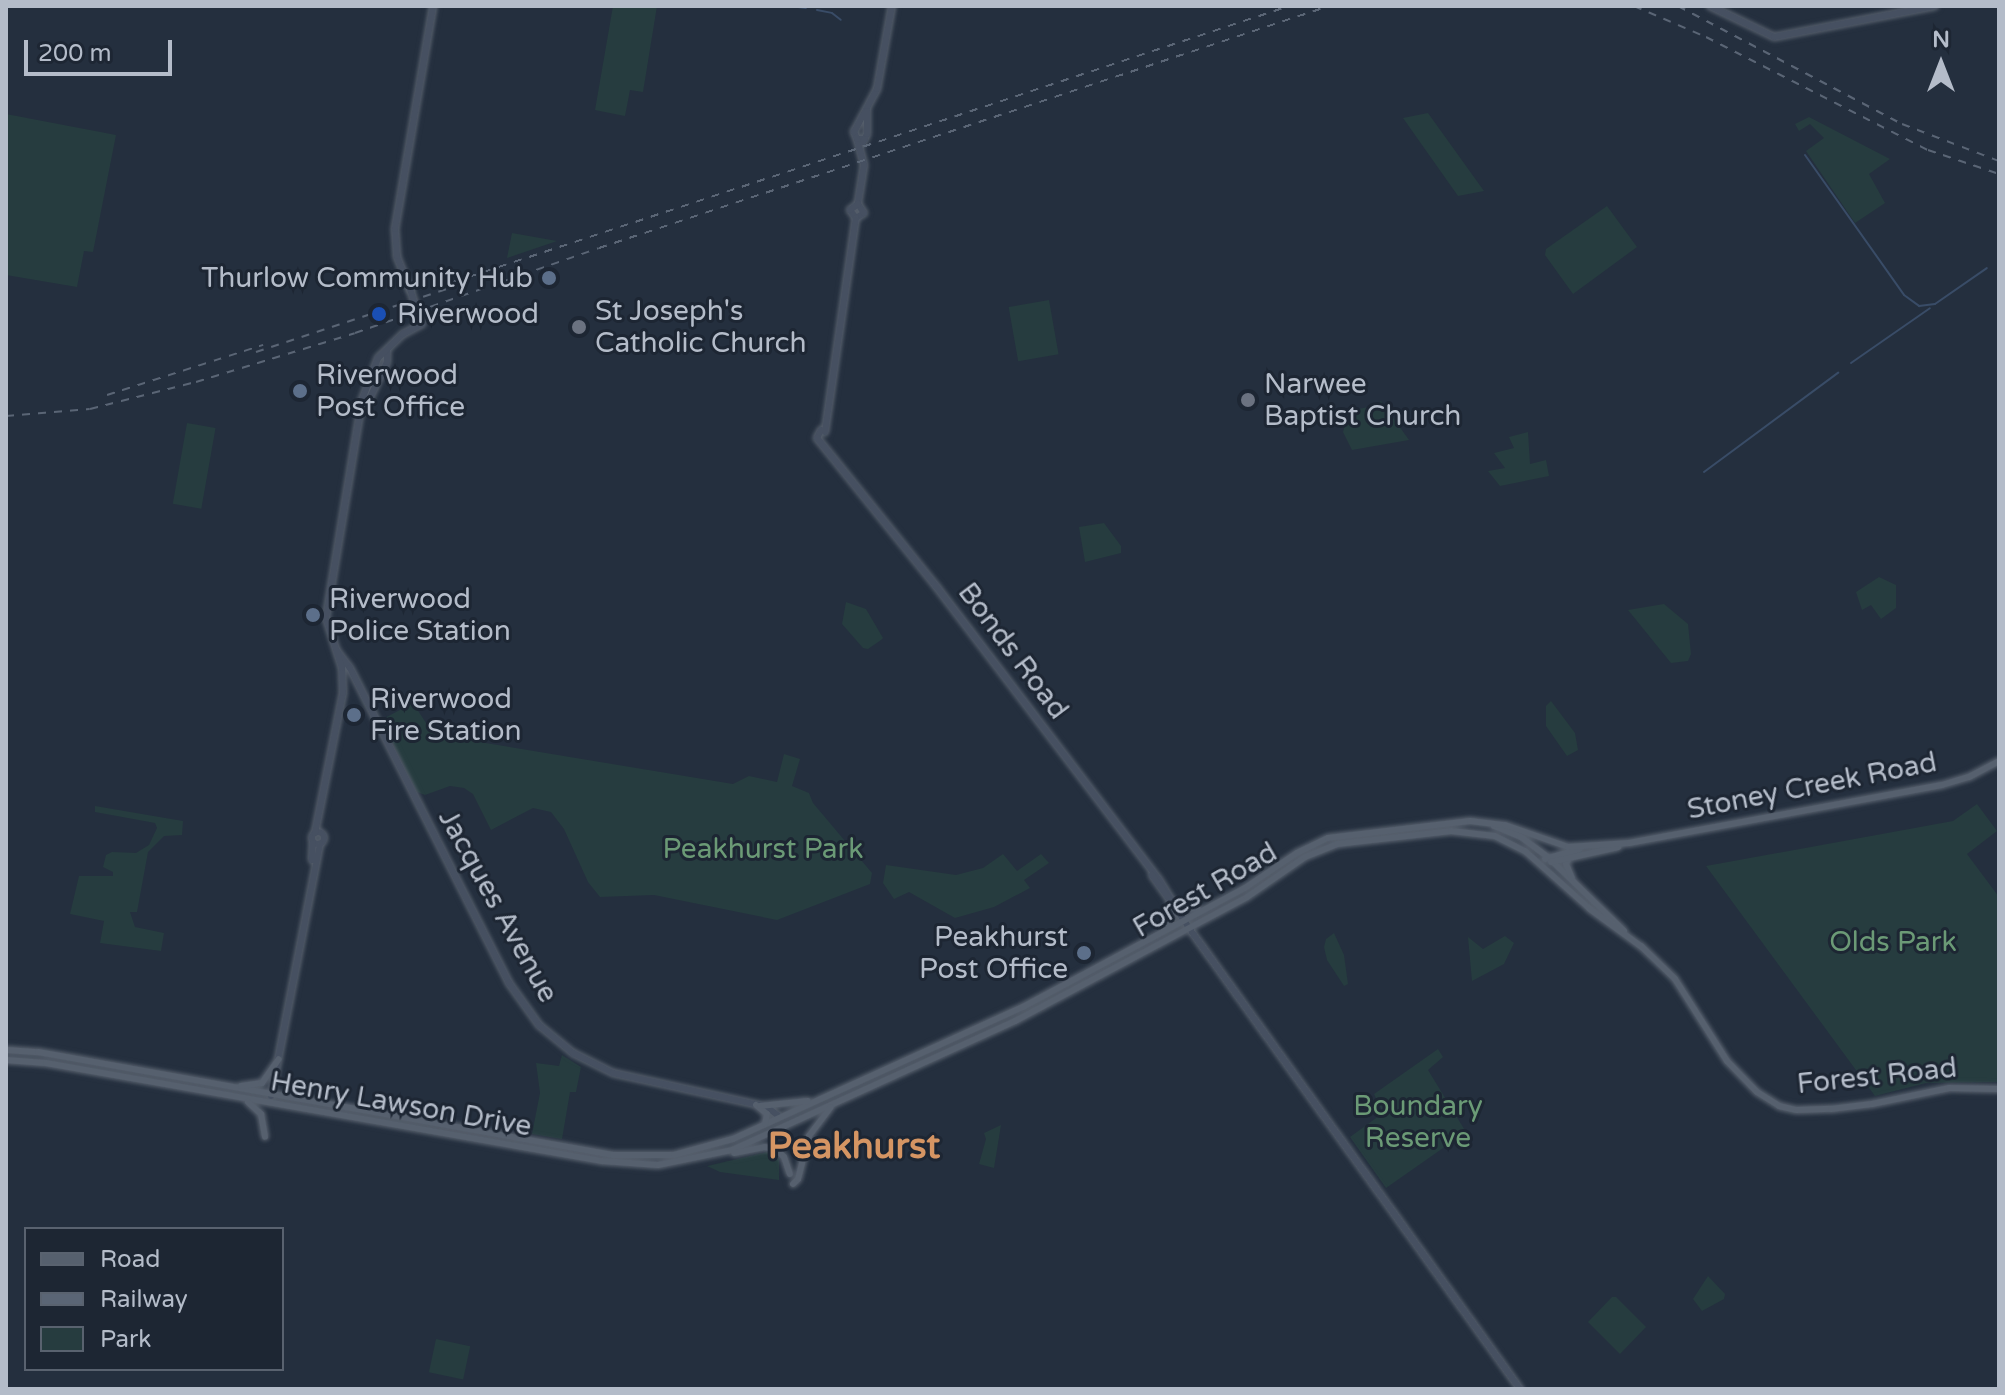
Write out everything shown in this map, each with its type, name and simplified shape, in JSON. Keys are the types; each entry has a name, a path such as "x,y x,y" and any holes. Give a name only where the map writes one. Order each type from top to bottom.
{"main road":[{"path":"270,1104 343,693 337,651 327,629 327,613 362,413 370,375 378,358 403,334 422,324 397,256 395,229 433,6"},
{"path":"855,129 878,86 892,6"},
{"path":"1710,6 1765,34 1784,36 1935,6"},
{"path":"855,129 861,139 866,130 868,108"},
{"path":"855,129 861,127 866,130"},
{"name":"Bonds Road","path":"861,139 864,168 858,204 864,213 856,218 823,435 835,457 1152,875 1520,1389"},
{"name":"Jacques Avenue","path":"337,651 350,668 505,976 539,1025 573,1053 618,1074 758,1105 773,1110 780,1117"},
{"path":"343,693 365,701"},
{"name":"Stoney Creek Road","path":"1550,859 1942,785 1977,774 1999,761"},
{"name":"Forest Road","path":"1479,822 1521,837 1550,859 1675,979 1727,1061 1757,1092 1779,1106 1797,1110 1831,1109 1949,1088 1999,1089"},
{"name":"Forest Road","path":"780,1117 1023,1007 1253,884 1297,853 1328,838 1479,822 1505,825"},
{"name":"Stoney Creek Road","path":"1505,825 1568,847 1629,843"},
{"name":"Forest Road","path":"785,1126 1025,1015 1255,892 1305,857 1346,842 1470,831 1503,839 1543,865 1590,909 1642,947"},
{"path":"317,844 324,841 318,833"},
{"name":"Stoney Creek Road","path":"1543,865 1550,859 1595,845"},
{"path":"1570,856 1566,864 1576,885"},
{"path":"1159,934 1171,921 1173,904 1190,910 1207,908"},
{"name":"Henry Lawson Drive","path":"6,1050 31,1051 630,1156 692,1152 780,1117"},
{"path":"221,1086 262,1083 279,1059"},
{"name":"Henry Lawson Drive","path":"6,1060 46,1063 613,1163 658,1165 716,1155 785,1126"},
{"path":"758,1105 821,1098"},
{"path":"243,1099 259,1110 265,1137"},
{"path":"793,1184 798,1179 809,1136 834,1104"},
{"path":"758,1105 767,1114 765,1124"},
{"path":"716,1155 769,1147 782,1154 790,1174"}],"green space":[{"path":"613,6 657,6 643,92 630,90 625,116 595,110"},
{"path":"1428,113 1484,191 1458,196 1403,118"},
{"path":"6,114 116,135 93,252 84,251 77,287 6,275"},
{"path":"1809,117 1890,159 1869,174 1885,203 1855,223 1806,151 1824,138 1810,124 1799,131 1795,124"},
{"path":"1607,206 1637,247 1573,294 1545,255 1546,249"},
{"path":"512,233 557,241 507,258"},
{"path":"1049,300 1059,354 1018,361 1009,307"},
{"path":"1381,401 1409,440 1352,450 1343,432 1349,411"},
{"path":"187,423 216,428 201,509 173,504"},
{"path":"1528,432 1530,464 1546,460 1549,476 1500,486 1488,471 1505,468 1494,453 1514,448 1509,437"},
{"path":"1104,523 1121,546 1121,553 1085,562 1079,527"},
{"path":"1879,577 1896,585 1896,608 1881,619 1871,605 1862,610 1856,592"},
{"path":"846,602 866,609 883,638 868,649 863,648 842,624"},
{"path":"1664,604 1688,624 1691,654 1688,661 1671,663 1628,610"},
{"path":"1551,701 1575,733 1578,750 1567,756 1546,726 1546,706"},
{"name":"Peakhurst Park","path":"413,703 428,726 449,737 733,784 749,776 777,782 784,754 800,759 792,786 809,793 813,803 872,873 870,884 777,920 654,895 600,897 588,882 564,829 551,812 533,808 491,830 473,794 464,788 450,786 425,795 417,792 381,720"},
{"name":"Olds Park","path":"1977,804 1997,831 1967,854 1999,897 1999,1082 1926,1083 1875,1096 1706,866 1953,821"},
{"path":"95,806 183,821 182,835 164,836 148,852 137,912 130,912 135,927 164,933 161,951 100,943 104,921 70,914 79,876 113,876 113,872 103,867 106,855 112,852 136,853 149,845 157,828 155,823 95,812"},
{"path":"1003,854 1017,871 1041,854 1049,863 1024,880 1030,888 994,907 955,918 909,892 894,899 883,883 886,865 956,875 983,868"},
{"path":"1334,933 1344,955 1348,984 1344,986 1327,960 1324,947 1326,939"},
{"path":"1505,936 1514,943 1504,964 1472,981 1468,937 1483,949"},
{"name":"Boundary Reserve","path":"1438,1049 1443,1057 1428,1070 1466,1132 1386,1188 1350,1137 1383,1113 1374,1094"},
{"path":"562,1055 581,1067 576,1092 570,1092 562,1139 532,1134 540,1093 536,1063 559,1066"},
{"path":"1001,1125 994,1168 979,1164 986,1139 984,1133"},
{"path":"767,1152 779,1159 779,1180 720,1172 707,1166"},
{"path":"1708,1276 1725,1294 1724,1299 1702,1311 1693,1299"},
{"path":"1612,1297 1616,1297 1646,1327 1620,1354 1588,1322"},
{"path":"436,1339 470,1346 463,1380 429,1372"}],"waterway":[{"path":"790,6 806,8"},
{"path":"817,10 832,13 841,20"},
{"path":"1805,155 1904,295 1919,306 1935,304"},
{"path":"1935,304 1987,268"},
{"path":"1851,363 1930,308"},
{"path":"1704,472 1838,373"}],"railway":[{"path":"438,287 1289,6"},
{"path":"6,416 90,409 196,382 355,333 599,248 1329,6"},
{"path":"1634,6 1706,37 1928,150 1999,174"},
{"path":"1678,6 1902,124 1999,161"},
{"path":"256,352 450,288"},
{"path":"107,395 263,345"}],"place":[{"name":"Thurlow Community Hub","path":"549,278"},
{"name":"Riverwood","path":"379,314"},
{"name":"St Joseph's Catholic Church","path":"579,327"},
{"name":"Riverwood Post Office","path":"300,391"},
{"name":"Narwee Baptist Church","path":"1248,400"},
{"name":"Riverwood Police Station","path":"313,615"},
{"name":"Riverwood Fire Station","path":"354,715"},
{"name":"Peakhurst Post Office","path":"1084,953"}],"district":[{"name":"Peakhurst","path":"854,1147"}]}
